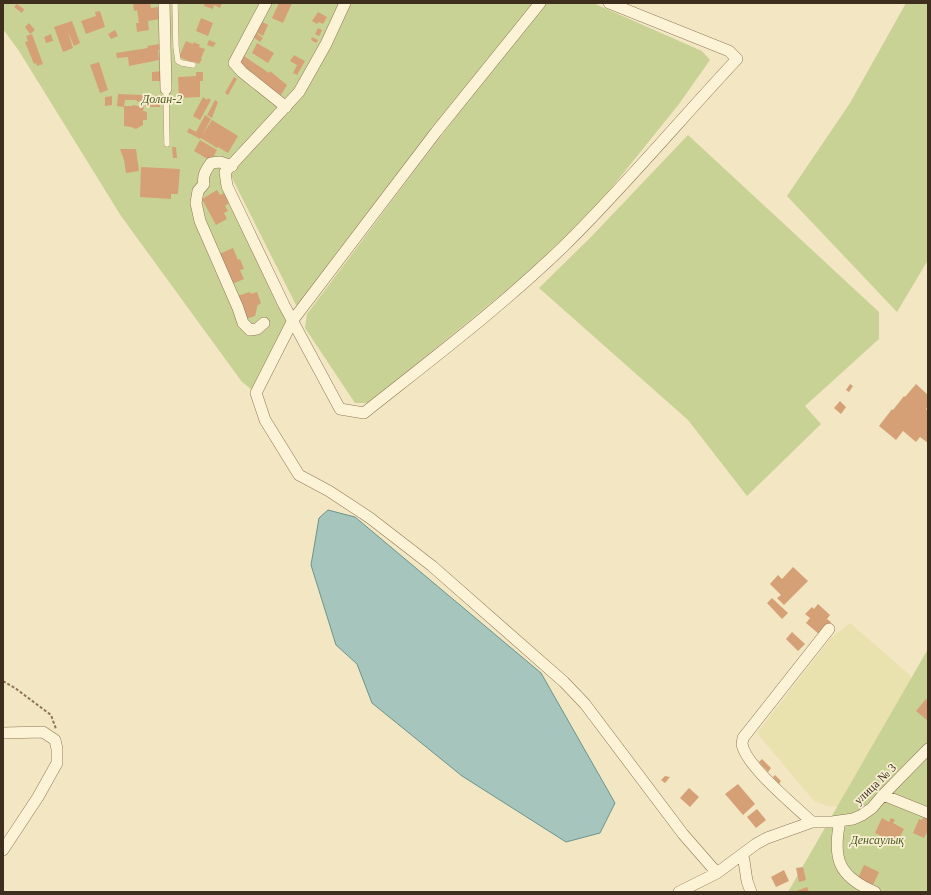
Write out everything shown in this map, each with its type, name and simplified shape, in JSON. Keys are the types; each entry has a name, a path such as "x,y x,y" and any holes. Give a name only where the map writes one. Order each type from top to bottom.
{"street":[{"path":"164,3 166,89"},
{"path":"266,3 234,62 242,72 286,107"},
{"path":"345,3 326,44 299,92 225,172 227,186 293,320 340,409 364,413 479,322 563,247 619,189 737,60 729,51 609,3"},
{"path":"540,3 436,132 293,320 256,393 265,420 299,475 329,491 370,518 432,566 564,682 585,704 684,834 717,872"},
{"path":"232,166 220,162 211,163 204,172 204,184 198,191 196,203 200,221 238,308 243,323 250,330 257,329 264,323"},
{"path":"812,822 764,777 750,760 742,744 743,738 829,629"},
{"path":"3,733 43,732 56,740 57,749 57,763 38,797 3,850"},
{"name":"улица № 3","path":"679,892 717,872 756,844 767,838 812,822 840,821 862,816 872,808 928,750"},
{"path":"883,795 928,812"},
{"path":"840,821 838,848 843,870 850,878 861,886 875,892"},
{"path":"743,854 747,881 751,892"}],"lane":[{"path":"175,3 176,47 178,61 193,65"},
{"path":"166,89 167,144"}],"path":[{"path":"3,681 15,688 51,716 57,730 56,740"}],"shaded area":[{"path":"850,623 911,676 910,705 845,807 827,806 814,801 757,733 831,638"}],"green space":[{"name":"Долан-2","path":"3,3 345,3 299,92 225,172 293,320 256,393 242,382 121,216 19,51 3,29"},
{"path":"349,3 533,3 297,307 231,176 232,169 301,92"},
{"path":"546,3 593,3 702,51 710,60 679,104 605,196 548,256 369,403 355,403 305,328 307,314 503,55"},
{"path":"906,3 928,3 928,260 897,312 787,196 850,103"},
{"path":"688,135 879,312 879,339 805,406 821,424 747,496 688,420 539,288 591,237"},
{"name":"Денсаулық","path":"928,649 928,892 788,892"}],"water":[{"path":"328,510 355,517 541,673 615,803 600,833 566,842 462,776 372,703 357,664 336,645 311,565 319,518"}],"building":[{"path":"150,3 151,8 158,7 160,19 148,21 149,30 137,32 136,23 139,23 137,10 134,11 133,4"},
{"path":"205,3 222,3 220,8 214,5 213,9 204,6"},
{"path":"279,3 292,3 283,23 272,18"},
{"path":"17,4 24,9 22,13 14,7"},
{"path":"100,11 105,27 86,34 81,21 96,16 95,12"},
{"path":"318,12 327,17 323,24 319,22 317,24 312,21"},
{"path":"201,18 213,23 208,36 196,31"},
{"path":"72,21 80,43 74,46 68,32 73,48 63,52 54,27"},
{"path":"261,21 268,25 263,36 256,32"},
{"path":"29,23 35,30 30,34 25,27"},
{"path":"318,28 322,30 319,36 315,34"},
{"path":"115,30 118,36 111,39 108,34"},
{"path":"255,32 263,38 260,42 252,36"},
{"path":"32,34 43,64 37,66 36,63 34,64 25,42 28,41 26,36"},
{"path":"51,34 53,41 46,43 44,37"},
{"path":"312,37 318,40 316,43 311,40"},
{"path":"209,40 216,43 213,47 207,45"},
{"path":"186,41 193,44 194,42 200,45 199,47 205,49 199,64 179,57"},
{"path":"257,43 274,53 268,63 252,53"},
{"path":"160,44 161,50 158,50 159,60 129,66 128,57 117,58 116,53 148,48 147,46"},
{"path":"294,55 305,61 297,75 293,73 297,65 290,61"},
{"path":"244,56 269,73 270,71 287,85 281,95 246,71 239,63"},
{"path":"99,62 108,90 100,93 90,65"},
{"path":"162,71 163,81 152,81 152,72"},
{"path":"196,72 203,72 203,81 200,81 200,97 179,98 178,77 196,76"},
{"path":"234,77 237,79 228,95 225,93"},
{"path":"118,94 143,95 143,100 138,102 136,100 125,100 124,107 117,106"},
{"path":"145,95 160,96 160,107 145,107"},
{"path":"112,96 112,105 105,106 105,97"},
{"path":"203,97 207,100 208,98 211,100 200,120 193,116"},
{"path":"215,100 218,102 212,118 207,115"},
{"path":"133,105 144,107 143,111 147,112 147,120 143,120 143,125 136,129 124,126 124,106"},
{"path":"205,115 211,119 202,135 212,120 238,136 228,153 187,132 189,128 196,132"},
{"path":"200,140 217,150 211,161 194,151"},
{"path":"172,147 176,147 177,158 173,158"},
{"path":"120,149 136,149 139,171 126,173 124,160"},
{"path":"141,167 180,169 178,194 171,194 171,199 140,197"},
{"path":"217,190 220,195 224,193 230,202 225,206 228,211 224,213 227,219 216,225 202,199"},
{"path":"233,248 244,269 240,270 244,279 232,284 219,254"},
{"path":"250,292 251,294 257,292 261,303 257,306 255,316 246,319 237,296"},
{"path":"850,384 853,386 849,392 846,390"},
{"path":"916,384 928,395 928,406 926,409 928,411 928,443 920,437 916,442 903,431 896,440 879,426 892,409 893,410"},
{"path":"840,401 846,407 841,414 834,408"},
{"path":"793,567 808,581 784,605 777,598 781,595 770,584 778,575 782,579"},
{"path":"772,598 788,613 782,619 767,603"},
{"path":"818,604 830,615 827,619 831,622 820,635 806,623 810,618 805,614 812,607 814,609"},
{"path":"792,632 805,644 798,651 786,639"},
{"path":"926,699 928,701 928,721 916,711"},
{"path":"762,759 771,768 768,772 759,762"},
{"path":"775,775 781,781 779,784 773,777"},
{"path":"665,776 670,777 665,783 661,780"},
{"path":"738,784 755,804 743,815 725,794"},
{"path":"689,788 699,797 690,807 680,798"},
{"path":"757,809 766,820 756,828 747,817"},
{"path":"924,816 928,818 928,830 924,838 913,833 919,819 922,820"},
{"path":"882,818 889,822 891,818 895,820 893,823 904,829 896,844 875,833"},
{"path":"864,865 879,872 873,885 858,878"},
{"path":"803,867 806,880 799,882 796,868"},
{"path":"784,870 789,881 776,887 771,877"},
{"path":"807,887 809,892 794,892"}]}
